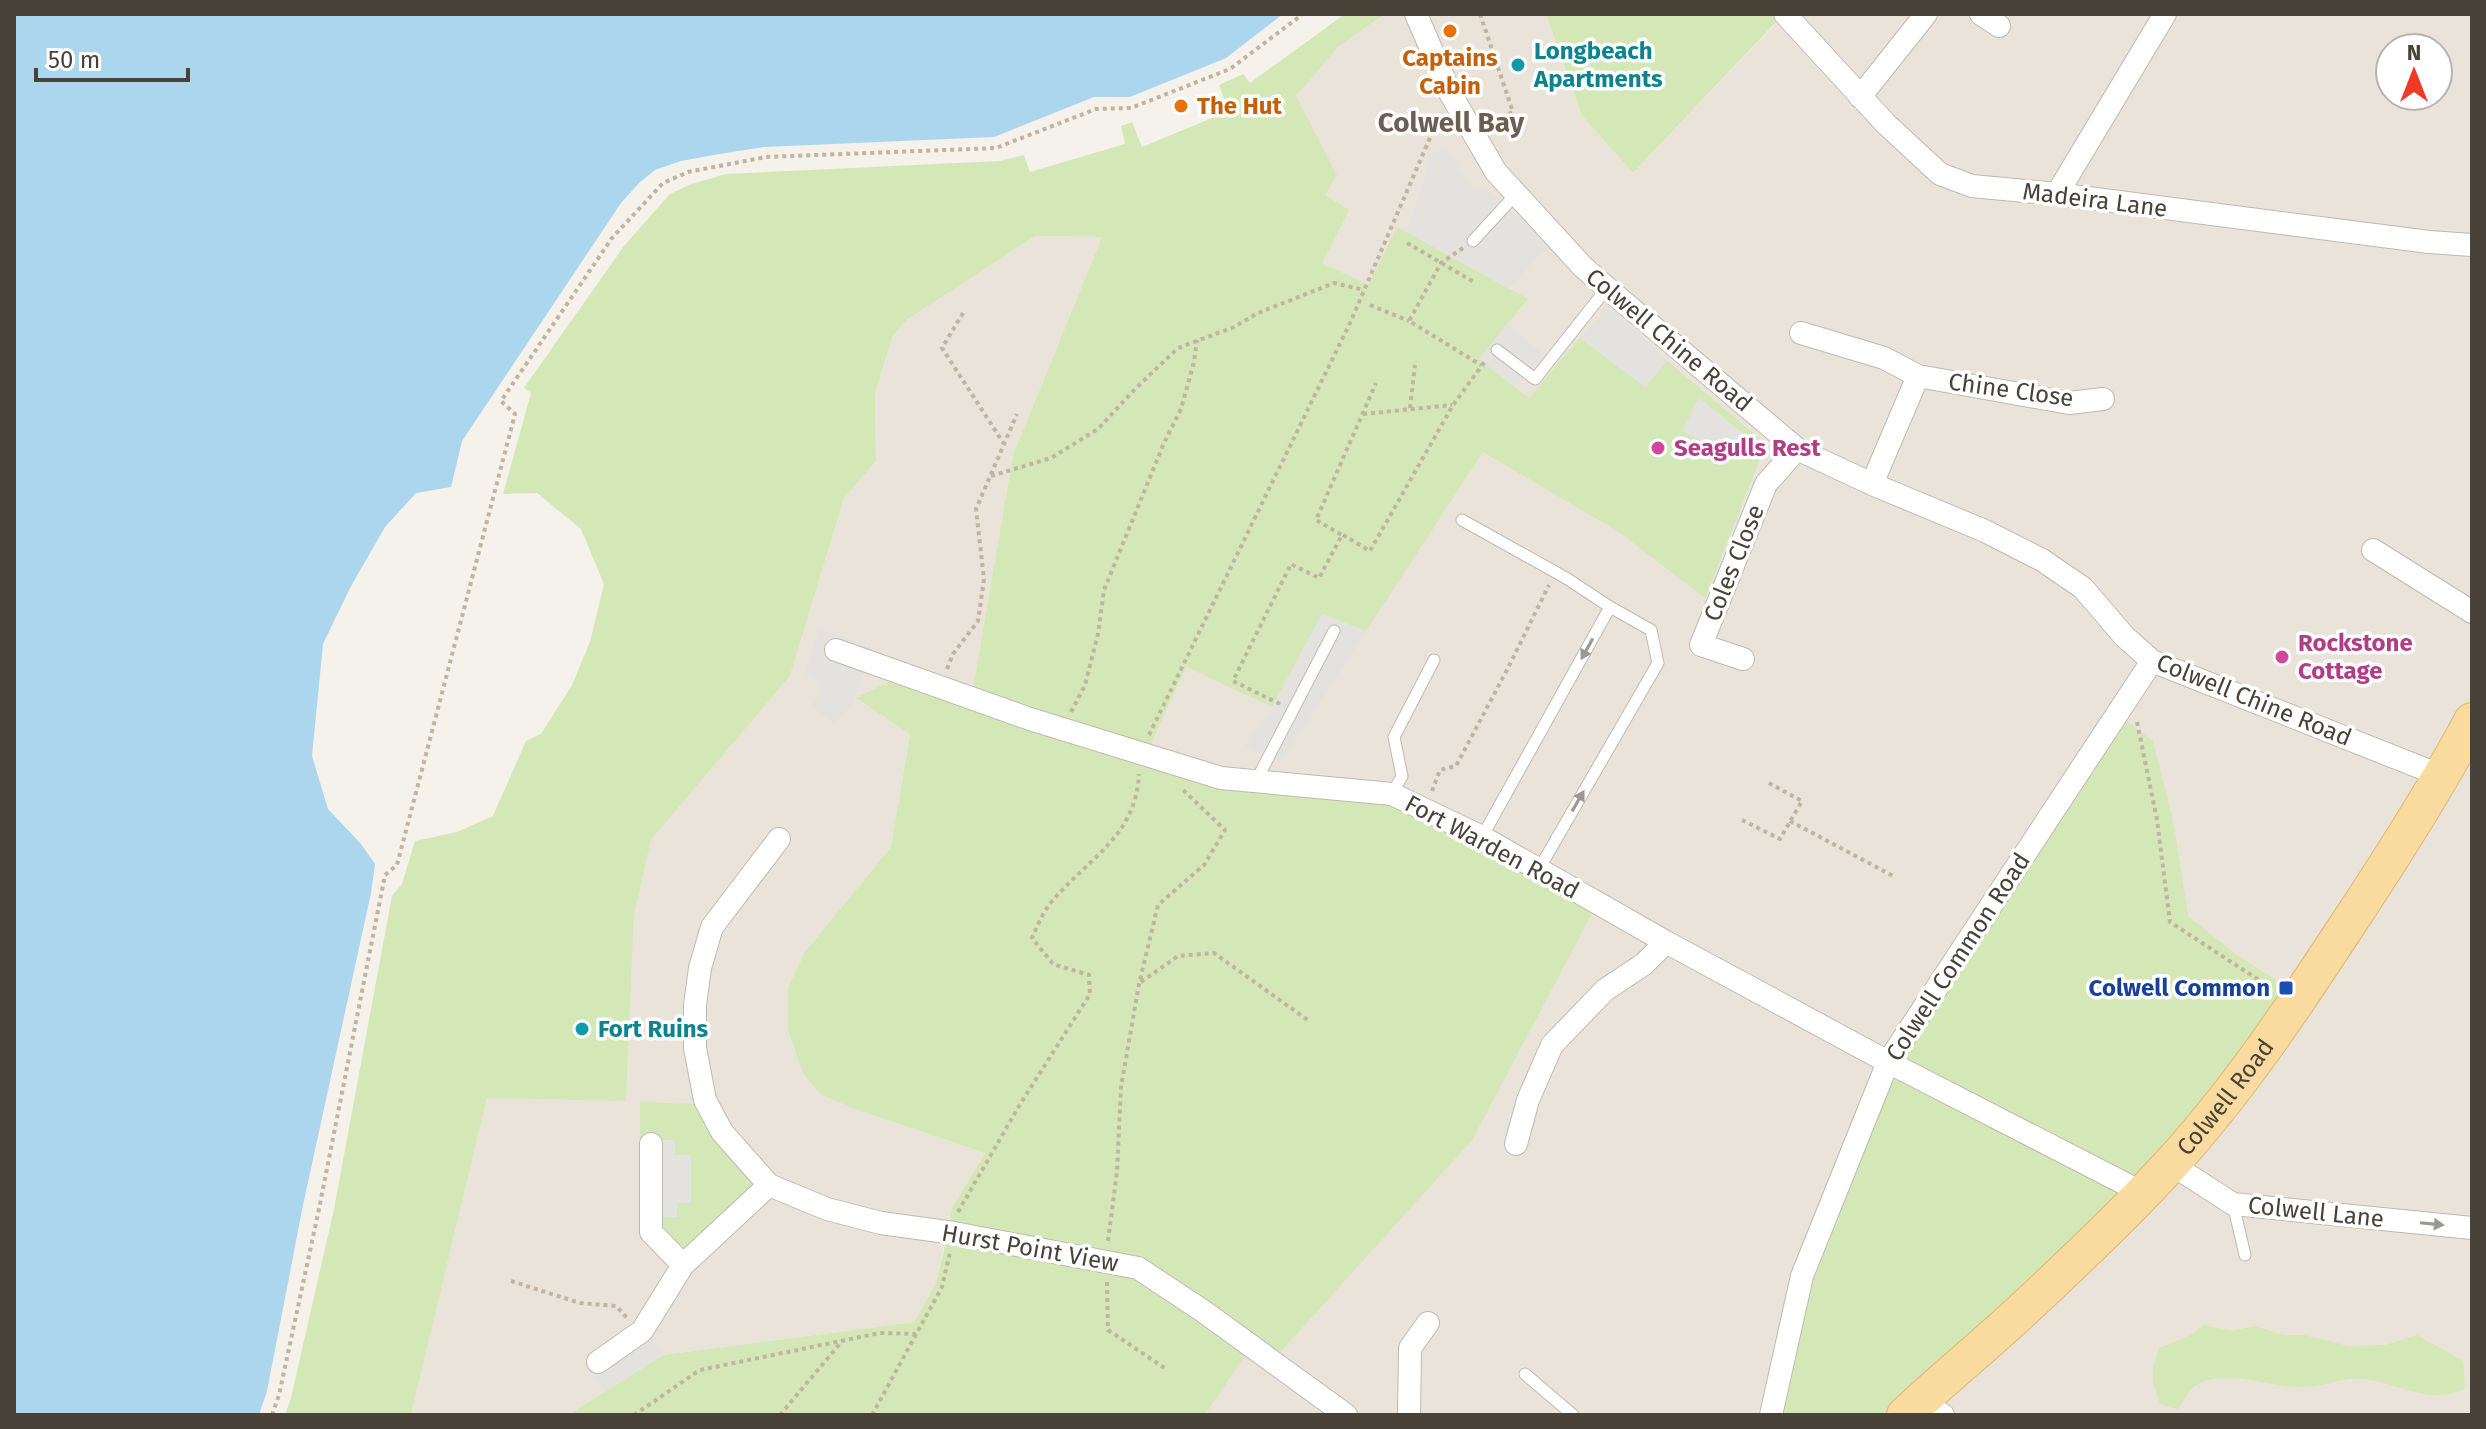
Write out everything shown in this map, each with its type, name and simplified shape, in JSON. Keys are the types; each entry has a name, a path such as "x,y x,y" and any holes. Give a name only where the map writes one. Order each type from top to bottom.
{"main road":[{"name":"Colwell Road","path":"1923,1410 2143,1193 2234,1088 2295,1004 2442,776 2472,721"}],"street":[{"name":"Colwell Chine Road","path":"1416,14 1450,93 1496,172 1583,267 1797,449 1985,531 2042,560 2083,588 2124,636 2152,661 2442,776"},
{"name":"Madeira Lane","path":"1785,14 1860,97 1940,174 1972,186 2472,245"},
{"path":"1860,97 1926,14"},
{"path":"2057,194 2165,14"},
{"name":"Chine Close","path":"1801,333 1884,358 1918,376 2069,403 2103,399"},
{"name":"Chine Close","path":"1872,484 1918,376"},
{"name":"Coles Close","path":"1743,659 1701,645 1766,484 1797,449"},
{"path":"2373,550 2472,612"},
{"name":"Fort Warden Road","path":"836,650 1064,729 1221,778 1392,794 1482,837 1666,942 1888,1062 2143,1193"},
{"name":"Colwell Common Road","path":"1771,1415 1802,1276 1888,1062 2152,661"},
{"name":"Hurst Point View","path":"779,839 712,927 700,968 695,1005 695,1048 705,1100 722,1132 769,1185 827,1209 881,1223 954,1233 1138,1268 1203,1311 1336,1412"},
{"path":"1516,1144 1528,1100 1552,1045 1605,990 1644,964 1666,942"},
{"path":"651,1144 651,1232 683,1265"},
{"name":"Colwell Lane","path":"2171,1164 2233,1204 2472,1228"},
{"path":"598,1362 642,1331 683,1265 769,1185"},
{"path":"1409,1415 1410,1348 1428,1323"}],"lane":[{"path":"1473,241 1517,193"},
{"path":"1497,350 1535,379 1607,288"},
{"path":"1462,520 1651,630 1658,663 1539,869"},
{"path":"1482,837 1610,607"},
{"path":"1256,781 1334,631"},
{"path":"1392,794 1402,776 1394,737 1434,660"},
{"path":"2233,1204 2245,1255"},
{"path":"1525,1374 1573,1415"}],"path":[{"path":"272,1415 319,1209 385,875 397,865 515,414 501,401 612,238 663,183 688,172 766,157 996,148 1096,109 1131,108 1230,69 1303,14"},
{"path":"1472,130 1513,112 1480,14"},
{"path":"872,1415 942,1287 960,1207 1090,994 1089,975 1053,964 1032,938 1048,906 1122,830 1138,796 1151,756 1364,290 1450,93"},
{"path":"1409,321 1441,263 1473,241"},
{"path":"1407,243 1474,282"},
{"path":"991,476 1051,458 1098,429 1178,348 1334,283 1364,290"},
{"path":"1370,305 1409,321 1481,365 1453,405 1370,551 1316,520 1376,383"},
{"path":"963,313 942,348 1004,444"},
{"path":"1064,729 1085,685 1098,634 1104,590 1181,409 1197,340"},
{"path":"1410,408 1415,365"},
{"path":"1363,414 1453,405"},
{"path":"940,686 953,654 978,621 984,579 976,509 1017,414"},
{"path":"1293,711 1233,681 1291,564 1319,578 1342,535"},
{"path":"1429,799 1440,770 1456,766 1555,572"},
{"path":"2131,692 2157,820 2170,922 2295,1004"},
{"path":"1151,756 1186,795 1225,830 1204,865 1158,905 1139,984 1121,1087 1117,1172 1106,1262 1108,1330 1166,1369"},
{"path":"1742,820 1780,839 1802,801 1767,782"},
{"path":"1790,821 1895,877"},
{"path":"1139,984 1178,956 1214,953 1309,1021"},
{"path":"511,1281 580,1303 616,1306 642,1331"},
{"path":"634,1415 700,1370 880,1333 916,1334"},
{"path":"780,1415 844,1340"}],"shaded area":[{"path":"1385,14 1546,14 1582,116 1633,173 1785,14 2472,14 2472,1415 1205,1415 1253,1343 1473,1139 1600,898 1148,750 1369,285 1321,263 1324,195 1295,96 1338,47"},
{"path":"1445,146 1475,193 1485,187 1549,245 1509,288 1407,232 1432,155"},
{"path":"1035,236 1102,237 1013,455 970,706 857,699 910,733 891,847 805,952 788,987 788,1030 803,1074 855,1109 985,1153 952,1208 936,1283 914,1322 663,1355 568,1415 411,1415 487,1098 626,1100 634,916 651,840 790,676 844,498 876,460 875,393 893,335 908,319"},
{"path":"1608,306 1667,361 1645,387 1580,338"},
{"path":"1507,324 1542,353 1516,388 1479,359"},
{"path":"1699,398 1752,440 1741,461 1682,431"},
{"path":"1322,614 1366,631 1281,763 1245,747 1255,728 1260,730"},
{"path":"820,629 872,648 851,707 833,724 812,705 822,692 818,680 805,674"},
{"path":"657,1140 675,1140 675,1155 691,1155 691,1203 677,1203 677,1217 657,1217"},
{"path":"653,1338 663,1355 605,1392 594,1375"}],"green space":[{"path":"1345,14 1385,14 1338,47 1296,96 1337,175 1325,195 1349,210 1322,263 1369,285 1397,227 1528,299 1479,359 1529,398 1580,338 1645,387 1667,361 1766,444 1705,598 1619,532 1483,452 1366,631 1322,614 1272,707 1187,667 1148,750 1123,753 1392,799 1596,906 1473,1139 1274,1359 1140,1263 948,1228 952,1208 985,1153 822,1095 803,1074 788,1030 788,987 805,952 891,847 910,734 856,698 891,681 970,706 1013,455 1102,237 1035,236 908,319 893,335 875,393 876,461 844,498 790,676 651,840 634,916 626,1101 487,1098 411,1415 285,1415 334,1209 392,896 402,884 415,841 457,832 493,816 526,741 541,734 572,685 590,642 604,584 581,529 537,493 503,494 531,393 524,388 624,246 670,194 726,174 1000,161 1024,155 1030,172 1125,144 1121,126 1132,122 1142,147 1229,111 1219,85 1243,74 1250,83"},
{"path":"1546,14 1782,16 1633,173 1582,116"},
{"name":"Colwell Common","path":"2125,720 2153,741 2173,820 2188,916 2234,953 2296,993 2222,1096 1890,1415 1781,1415 1812,1284 1902,1056"},
{"path":"640,1102 696,1104 715,1138 754,1186 681,1252 658,1230 675,1155 675,1141 640,1140"},
{"path":"947,1237 1136,1272 1248,1351 1205,1415 568,1415 663,1355 914,1322 936,1283"},
{"path":"2204,1325 2233,1331 2254,1326 2348,1346 2386,1345 2417,1335 2463,1361 2465,1388 2439,1395 2372,1380 2291,1387 2222,1378 2196,1385 2178,1409 2161,1405 2153,1376 2159,1348 2191,1335"}],"water":[{"path":"14,14 1283,14 1226,58 1130,97 1094,97 994,137 764,147 719,154 681,161 655,170 621,203 462,441 451,487 416,493 385,527 323,644 312,756 328,809 375,864 267,1391 259,1415 14,1415"}],"place":[{"name":"Captains Cabin","path":"1450,31"},
{"name":"Longbeach Apartments","path":"1518,65"},
{"name":"The Hut","path":"1181,106"},
{"name":"Seagulls Rest","path":"1658,448"},
{"name":"Rockstone Cottage","path":"2282,657"},
{"name":"Colwell Common","path":"2286,988"},
{"name":"Fort Ruins","path":"582,1029"}],"district":[{"name":"Colwell Bay","path":"1451,122"}]}
